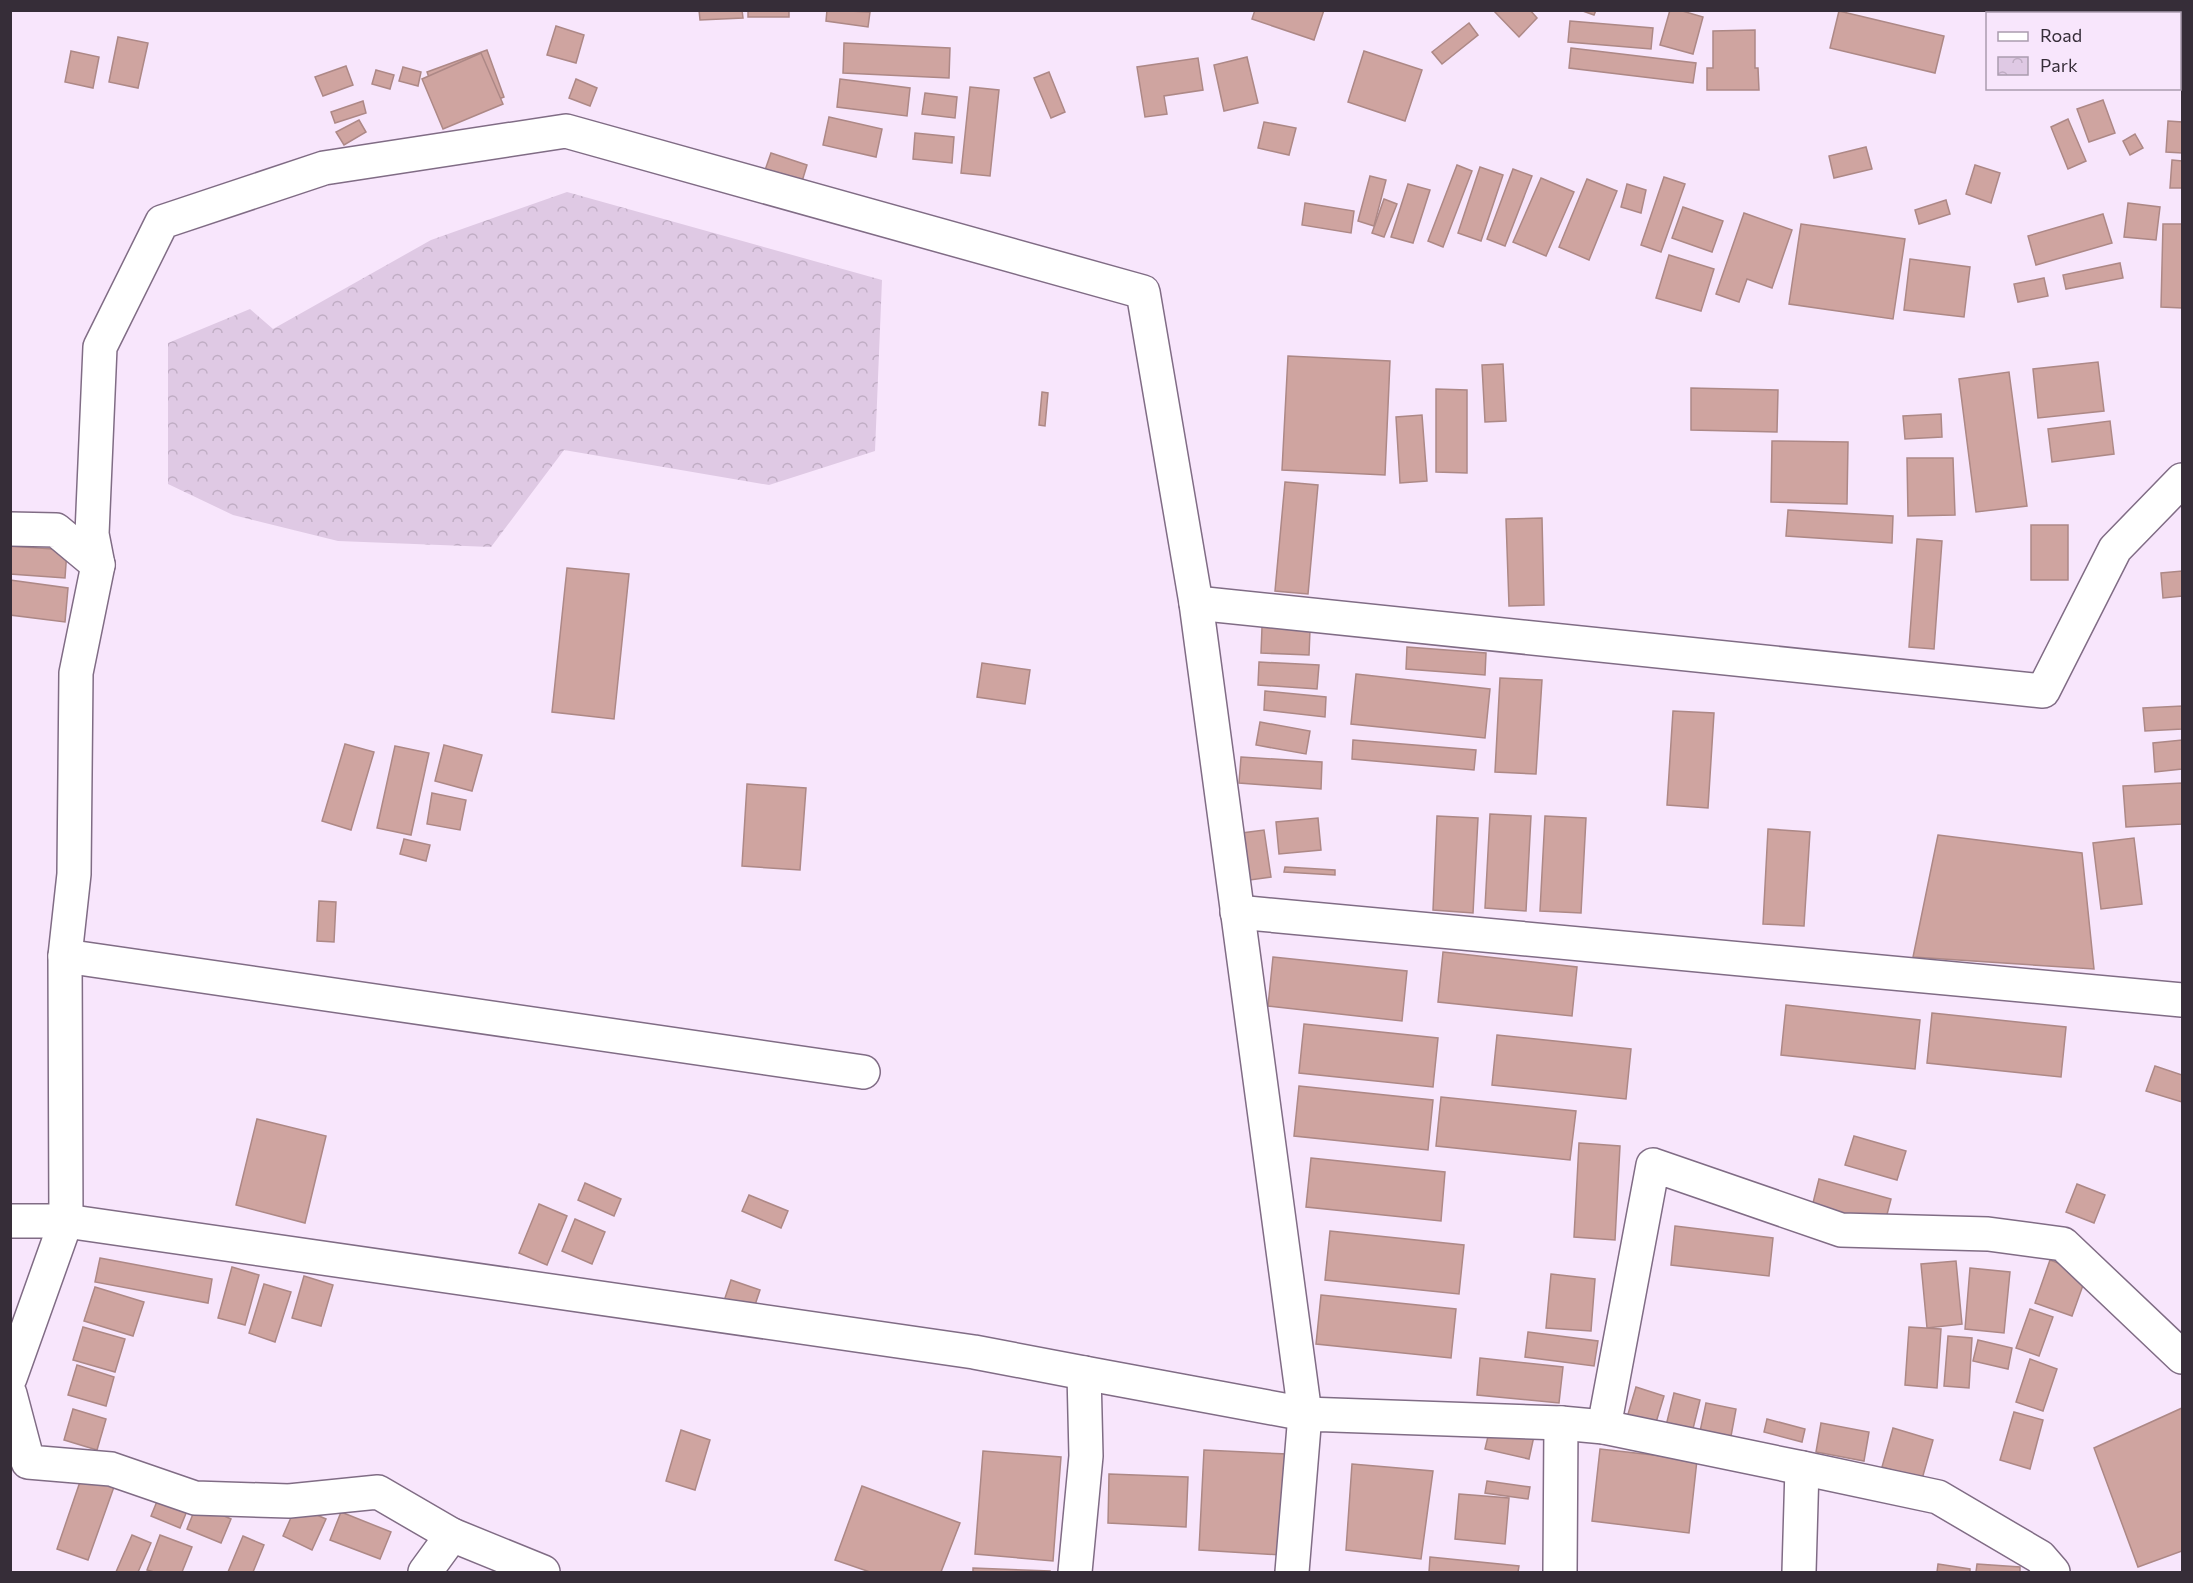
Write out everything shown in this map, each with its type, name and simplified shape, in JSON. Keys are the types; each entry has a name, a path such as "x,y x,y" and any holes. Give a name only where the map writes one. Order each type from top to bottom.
{"street":[{"path":"10,1378 66,1221 65,956 74,874 76,673 98,565 92,534 100,347 162,222 324,168 566,131 1143,292 1196,603 1305,1414 1292,1572"},
{"path":"1196,603 2043,691 2115,549 2182,480"},
{"path":"10,529 56,530 98,565"},
{"path":"1237,912 2182,1000"},
{"path":"65,956 863,1072"},
{"path":"1604,1427 1653,1165 1841,1230 1988,1234 2063,1244 2182,1357"},
{"path":"10,1221 66,1221 974,1352 1305,1414 1561,1423 1604,1427 1938,1497 2040,1557 2053,1572"},
{"path":"1075,1572 1086,1456 1084,1372"},
{"path":"10,1394 28,1462 111,1469 195,1498 289,1501 378,1492 452,1535 543,1572"},
{"path":"1560,1572 1561,1423"},
{"path":"1799,1572 1802,1468"},
{"path":"425,1572 452,1535"}],"green space":[{"path":"567,192 882,280 875,451 769,485 564,450 491,547 338,541 233,515 168,484 168,343 250,309 273,329 431,240"}],"building":[{"path":"699,10 742,10 743,18 700,20"},
{"path":"748,10 789,10 789,17 748,17"},
{"path":"827,10 870,12 868,27 826,21"},
{"path":"1255,10 1324,10 1314,40 1252,19"},
{"path":"1493,10 1530,10 1537,18 1519,37"},
{"path":"1580,10 1596,10 1594,15"},
{"path":"1670,10 1679,10 1703,17 1693,54 1660,45"},
{"path":"1839,11 1944,36 1935,73 1830,48"},
{"path":"1570,21 1653,28 1651,49 1568,42"},
{"path":"1469,23 1478,35 1442,64 1432,52"},
{"path":"556,26 584,35 576,63 547,55"},
{"path":"1755,30 1755,68 1758,68 1759,90 1707,90 1707,68 1713,68 1713,31"},
{"path":"118,37 148,43 138,88 109,82"},
{"path":"844,43 950,48 949,78 843,73"},
{"path":"2181,47 2182,47 2181,84"},
{"path":"1571,48 1696,63 1693,83 1569,68"},
{"path":"487,50 504,97 445,119 427,72"},
{"path":"71,51 99,57 93,88 65,82"},
{"path":"1364,51 1422,70 1405,121 1348,102"},
{"path":"481,53 503,104 443,129 422,79"},
{"path":"1247,57 1258,103 1224,111 1214,65"},
{"path":"1198,58 1203,90 1164,96 1167,114 1145,117 1137,67"},
{"path":"346,66 353,85 323,96 315,77"},
{"path":"403,67 421,72 418,86 399,81"},
{"path":"376,70 394,75 390,89 372,84"},
{"path":"1049,72 1065,112 1051,118 1034,78"},
{"path":"576,79 597,88 590,106 569,98"},
{"path":"840,79 910,88 907,116 837,107"},
{"path":"970,87 999,90 990,176 961,173"},
{"path":"925,93 957,97 955,118 922,114"},
{"path":"2103,100 2115,133 2089,142 2077,109"},
{"path":"363,101 366,113 335,123 331,112"},
{"path":"829,117 882,129 876,157 823,145"},
{"path":"2068,119 2086,161 2068,169 2051,127"},
{"path":"359,120 366,132 344,145 336,132"},
{"path":"2168,121 2182,122 2182,153 2166,152"},
{"path":"1264,122 1296,128 1289,155 1258,148"},
{"path":"915,133 954,137 952,163 913,159"},
{"path":"2135,134 2143,148 2130,155 2123,141"},
{"path":"1866,147 1872,169 1834,178 1829,156"},
{"path":"771,153 807,165 800,188 763,176"},
{"path":"2172,160 2182,161 2182,188 2170,188"},
{"path":"1457,165 1472,171 1443,247 1428,241"},
{"path":"1975,165 2000,173 1991,203 1966,194"},
{"path":"1480,167 1503,175 1481,241 1458,233"},
{"path":"1513,169 1532,176 1505,246 1487,239"},
{"path":"1370,176 1386,180 1374,226 1358,221"},
{"path":"1664,177 1685,184 1661,252 1641,245"},
{"path":"1541,178 1574,192 1546,256 1513,242"},
{"path":"1587,179 1617,191 1589,260 1559,247"},
{"path":"1408,184 1430,190 1413,243 1391,237"},
{"path":"1627,184 1646,190 1641,213 1621,207"},
{"path":"1384,199 1397,204 1384,237 1372,233"},
{"path":"1946,200 1950,214 1919,224 1915,210"},
{"path":"1305,203 1354,211 1351,233 1302,225"},
{"path":"2128,203 2160,207 2156,240 2124,237"},
{"path":"1683,207 1723,221 1712,252 1672,238"},
{"path":"1744,213 1792,230 1772,288 1747,279 1739,302 1716,294"},
{"path":"2103,214 2112,243 2036,265 2028,236"},
{"path":"1801,224 1905,239 1893,319 1789,304"},
{"path":"2163,224 2182,224 2182,308 2161,307"},
{"path":"1669,255 1714,269 1701,311 1656,298"},
{"path":"1910,259 1970,267 1964,317 1904,310"},
{"path":"2120,263 2123,278 2066,289 2063,275"},
{"path":"2044,278 2048,296 2018,302 2014,284"},
{"path":"1288,356 1390,361 1385,475 1282,470"},
{"path":"2098,362 2104,411 2038,418 2033,369"},
{"path":"1503,364 1506,421 1485,422 1482,365"},
{"path":"2009,372 2027,506 1976,512 1959,379"},
{"path":"1691,388 1778,390 1777,432 1691,430"},
{"path":"1436,389 1467,390 1467,473 1436,472"},
{"path":"1042,392 1048,393 1045,426 1039,425"},
{"path":"1941,414 1942,437 1905,439 1903,416"},
{"path":"1422,415 1427,481 1400,483 1396,417"},
{"path":"2110,421 2114,454 2052,462 2048,429"},
{"path":"1772,441 1848,442 1847,504 1771,502"},
{"path":"1907,458 1953,458 1955,515 1908,516"},
{"path":"1285,482 1318,485 1308,594 1275,591"},
{"path":"1788,510 1893,516 1892,543 1786,536"},
{"path":"1542,518 1544,605 1509,606 1506,519"},
{"path":"2031,525 2068,525 2068,580 2031,580"},
{"path":"1917,539 1942,541 1934,649 1909,647"},
{"path":"10,546 67,550 65,578 10,574"},
{"path":"567,568 629,574 614,719 552,712"},
{"path":"2182,571 2182,596 2163,598 2161,573"},
{"path":"10,580 68,588 65,622 10,615"},
{"path":"1262,627 1310,630 1309,655 1261,653"},
{"path":"1407,647 1486,653 1485,675 1406,669"},
{"path":"1259,662 1319,665 1317,689 1258,685"},
{"path":"982,663 1030,670 1025,704 977,697"},
{"path":"1356,674 1490,689 1485,738 1351,724"},
{"path":"1500,678 1542,680 1536,774 1495,772"},
{"path":"1265,691 1326,697 1325,717 1264,710"},
{"path":"2182,706 2182,729 2145,731 2143,708"},
{"path":"1673,711 1714,713 1708,808 1667,805"},
{"path":"1260,722 1310,731 1306,754 1256,745"},
{"path":"1353,740 1476,750 1474,770 1352,759"},
{"path":"2182,740 2182,769 2155,772 2153,743"},
{"path":"345,744 374,752 351,830 322,821"},
{"path":"444,745 482,755 472,791 435,781"},
{"path":"395,746 429,753 411,835 377,828"},
{"path":"1241,757 1322,762 1321,789 1239,783"},
{"path":"2182,783 2182,824 2126,827 2123,786"},
{"path":"747,784 806,788 800,870 742,866"},
{"path":"432,793 466,800 460,830 427,824"},
{"path":"1490,814 1531,816 1526,911 1485,908"},
{"path":"1437,816 1478,818 1473,913 1433,910"},
{"path":"1545,816 1586,818 1581,913 1540,911"},
{"path":"1318,818 1321,850 1279,854 1276,822"},
{"path":"1768,829 1810,832 1804,926 1763,924"},
{"path":"1264,830 1271,877 1250,880 1242,833"},
{"path":"1938,835 2082,853 2094,969 1913,957"},
{"path":"2134,838 2142,904 2101,909 2093,843"},
{"path":"404,839 430,845 426,861 400,854"},
{"path":"1285,867 1335,870 1335,875 1284,872"},
{"path":"319,901 336,902 334,942 317,941"},
{"path":"1443,952 1577,967 1572,1016 1438,1002"},
{"path":"1273,957 1407,971 1402,1021 1268,1006"},
{"path":"1786,1005 1920,1020 1915,1069 1781,1055"},
{"path":"1932,1013 2066,1027 2061,1077 1927,1063"},
{"path":"1304,1024 1438,1038 1433,1087 1299,1073"},
{"path":"1497,1035 1631,1049 1626,1099 1492,1085"},
{"path":"2155,1066 2182,1075 2182,1102 2146,1091"},
{"path":"1299,1086 1433,1100 1428,1150 1294,1136"},
{"path":"1441,1097 1576,1111 1570,1160 1436,1146"},
{"path":"257,1119 326,1136 305,1223 236,1205"},
{"path":"1854,1136 1906,1151 1897,1180 1845,1165"},
{"path":"1579,1143 1620,1146 1615,1240 1574,1237"},
{"path":"1311,1158 1445,1172 1441,1221 1306,1207"},
{"path":"1819,1179 1891,1199 1884,1226 1812,1207"},
{"path":"585,1183 621,1199 614,1216 578,1200"},
{"path":"2077,1184 2105,1195 2094,1223 2066,1212"},
{"path":"749,1195 788,1211 781,1228 742,1211"},
{"path":"539,1204 567,1216 547,1265 519,1253"},
{"path":"575,1219 605,1232 592,1264 562,1251"},
{"path":"1675,1226 1773,1238 1769,1276 1671,1265"},
{"path":"1330,1231 1464,1245 1459,1294 1325,1280"},
{"path":"100,1258 212,1279 208,1303 95,1282"},
{"path":"2050,1260 2087,1274 2072,1316 2035,1303"},
{"path":"1956,1261 1962,1324 1927,1328 1921,1264"},
{"path":"232,1267 259,1275 245,1325 218,1318"},
{"path":"1970,1268 2010,1272 2004,1333 1965,1329"},
{"path":"1551,1274 1595,1279 1591,1331 1546,1328"},
{"path":"304,1276 333,1285 321,1326 292,1318"},
{"path":"731,1280 760,1290 753,1311 724,1301"},
{"path":"264,1284 291,1292 275,1342 249,1333"},
{"path":"95,1287 144,1302 133,1336 84,1321"},
{"path":"1321,1295 1456,1309 1451,1358 1316,1344"},
{"path":"2030,1309 2053,1317 2039,1356 2016,1348"},
{"path":"83,1327 125,1339 115,1372 73,1360"},
{"path":"1909,1327 1941,1329 1937,1388 1905,1385"},
{"path":"1528,1332 1598,1341 1594,1366 1525,1357"},
{"path":"1948,1336 1972,1338 1969,1388 1944,1386"},
{"path":"1978,1340 2012,1348 2008,1369 1973,1361"},
{"path":"1480,1358 1563,1367 1559,1403 1477,1395"},
{"path":"2030,1359 2057,1369 2043,1411 2016,1402"},
{"path":"77,1365 114,1377 106,1406 68,1395"},
{"path":"1636,1387 1664,1396 1654,1429 1626,1421"},
{"path":"1674,1393 1700,1400 1690,1441 1664,1434"},
{"path":"1706,1403 1736,1409 1729,1447 1698,1441"},
{"path":"2182,1408 2182,1551 2138,1567 2094,1448"},
{"path":"73,1409 106,1419 97,1450 64,1440"},
{"path":"2014,1412 2043,1420 2030,1469 2000,1460"},
{"path":"1767,1419 1805,1429 1802,1442 1764,1432"},
{"path":"1821,1423 1869,1432 1864,1461 1816,1452"},
{"path":"1490,1428 1534,1436 1529,1459 1485,1449"},
{"path":"1893,1428 1933,1440 1922,1479 1882,1467"},
{"path":"681,1430 710,1440 695,1490 666,1481"},
{"path":"1600,1449 1697,1460 1689,1533 1592,1521"},
{"path":"1204,1450 1287,1454 1281,1555 1199,1550"},
{"path":"983,1451 1061,1457 1053,1561 975,1554"},
{"path":"1352,1464 1433,1471 1421,1559 1346,1550"},
{"path":"83,1473 115,1484 88,1560 57,1549"},
{"path":"1109,1474 1188,1477 1186,1527 1108,1523"},
{"path":"1487,1481 1530,1487 1528,1499 1485,1493"},
{"path":"862,1486 960,1523 941,1572 870,1572 835,1560"},
{"path":"160,1494 189,1506 180,1528 151,1516"},
{"path":"1459,1494 1509,1498 1505,1544 1455,1539"},
{"path":"197,1504 231,1519 221,1543 187,1529"},
{"path":"296,1506 326,1519 312,1550 283,1536"},
{"path":"341,1512 391,1532 380,1559 330,1540"},
{"path":"132,1535 151,1543 138,1572 116,1572"},
{"path":"160,1535 192,1547 182,1572 147,1570"},
{"path":"243,1536 264,1545 253,1572 228,1572"},
{"path":"1430,1557 1519,1566 1518,1572 1429,1572"},
{"path":"1938,1564 1970,1569 1970,1572 1937,1572"},
{"path":"1977,1564 2020,1567 2020,1572 1976,1572"},
{"path":"973,1568 1050,1571 1050,1572 973,1572"}]}
